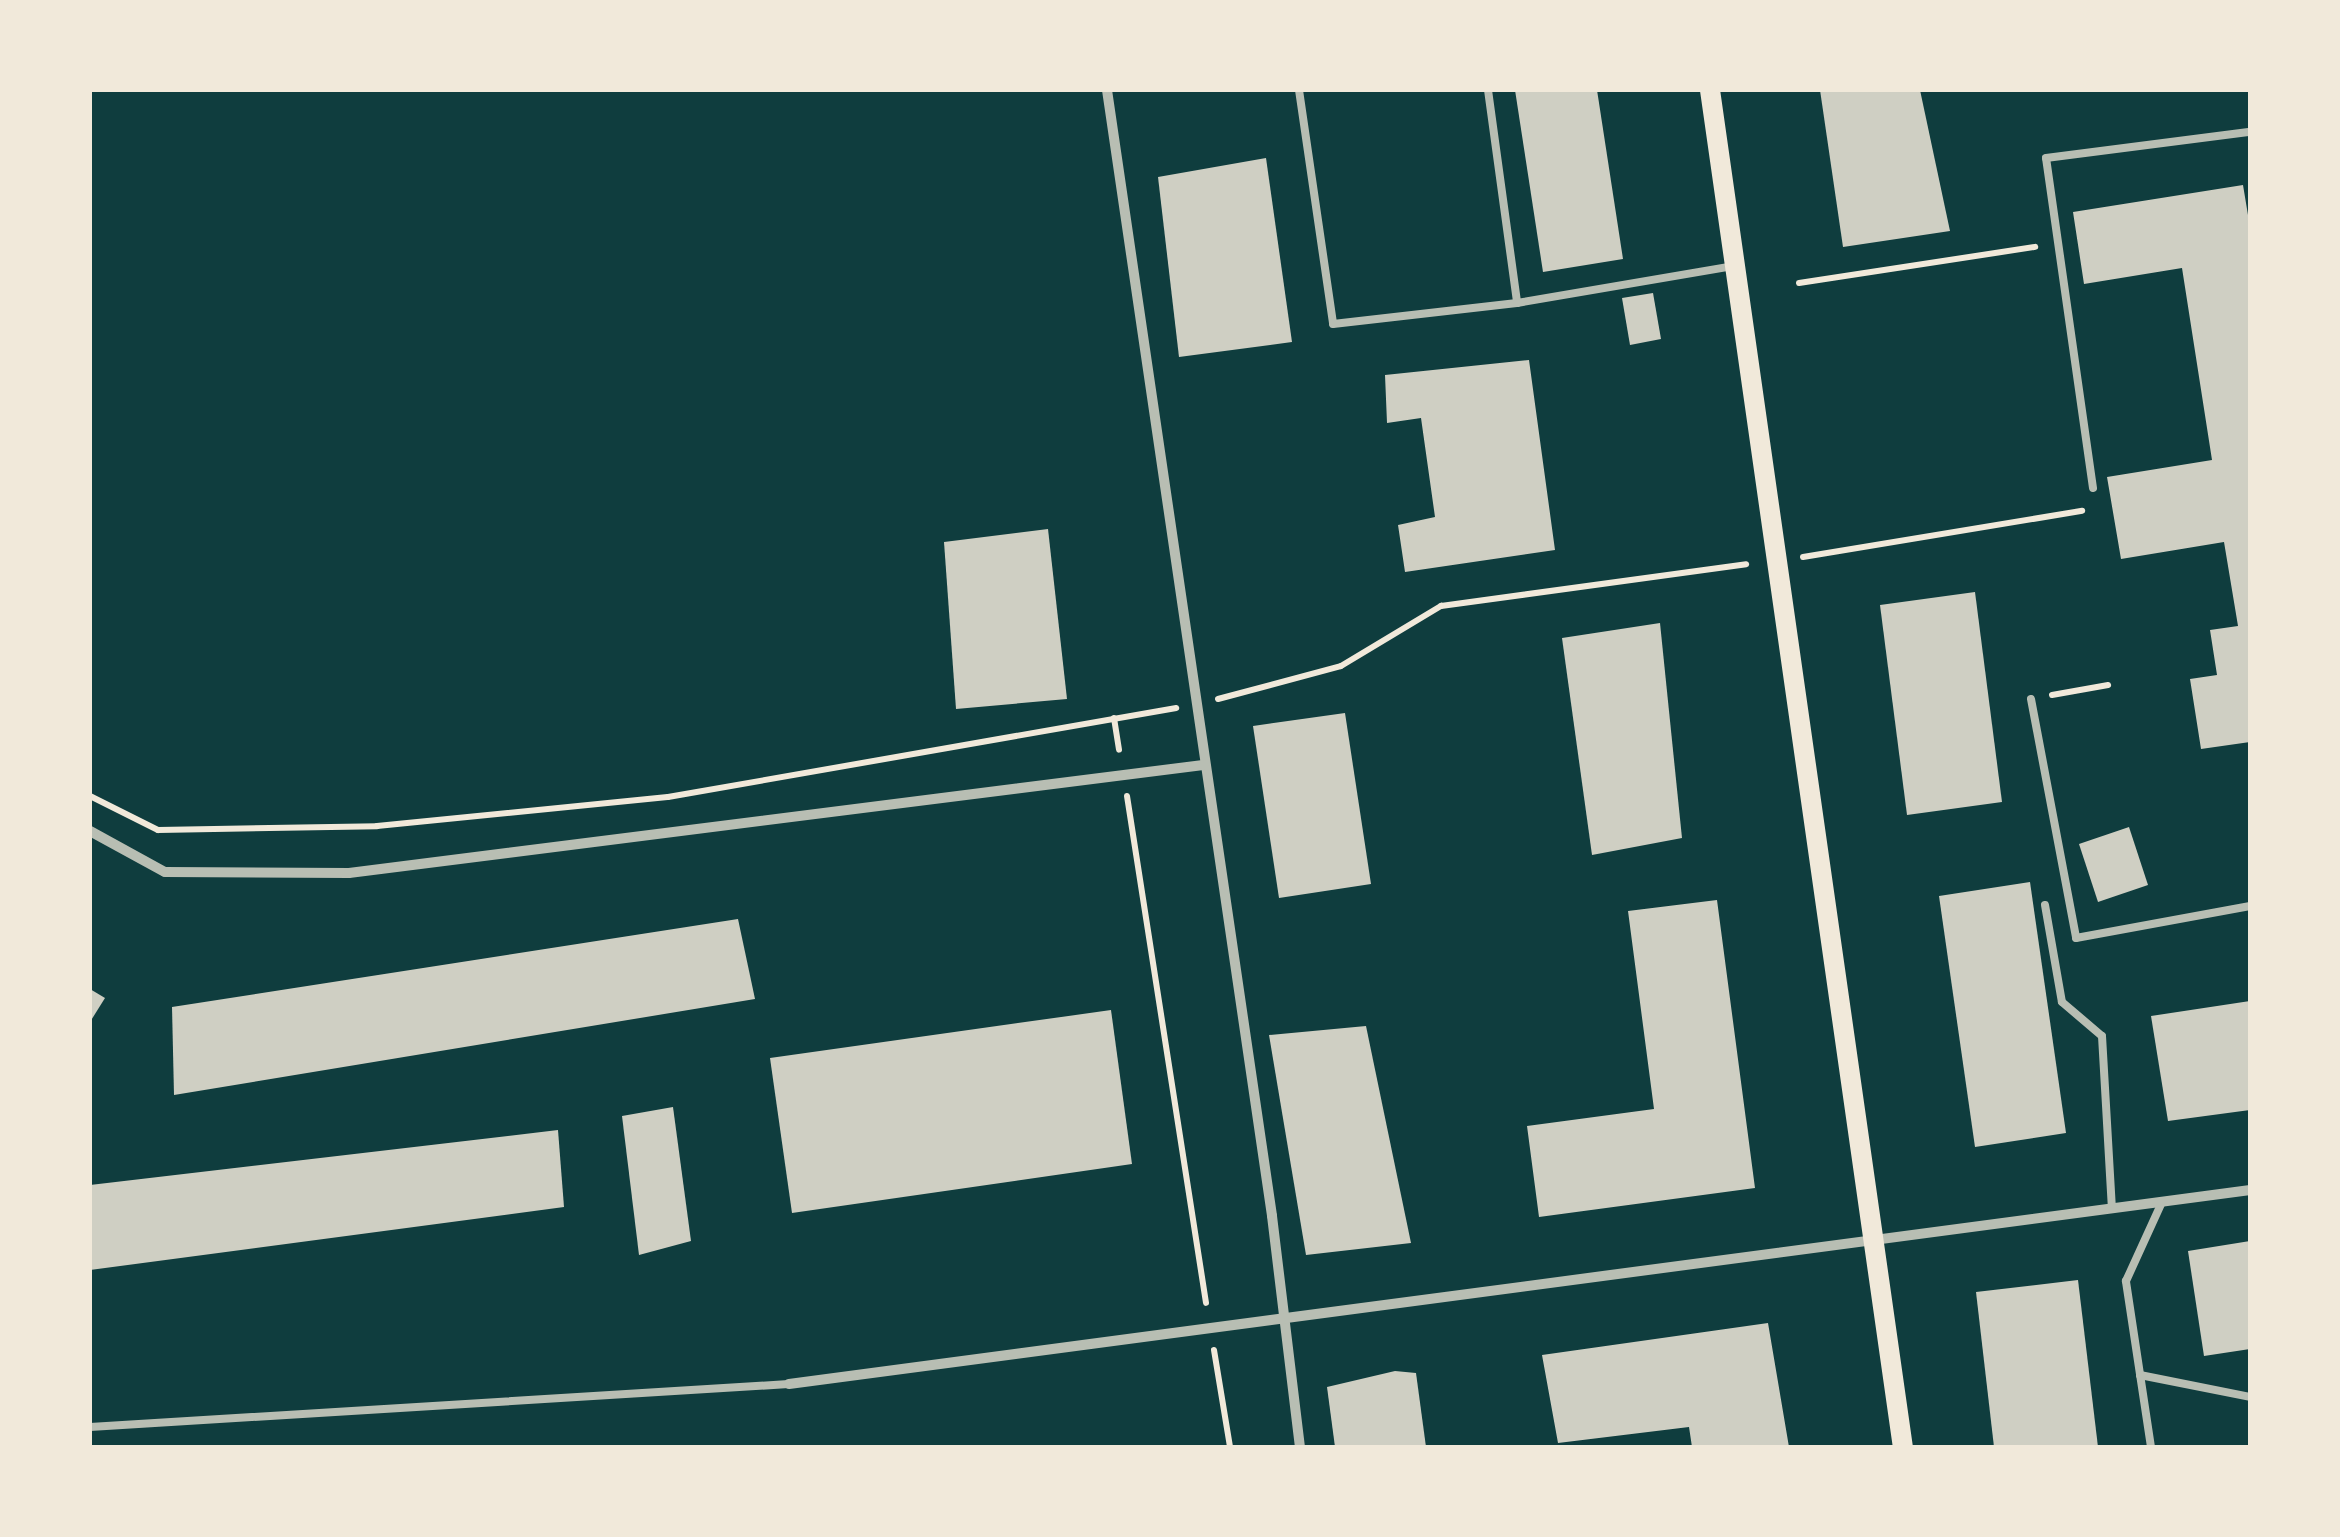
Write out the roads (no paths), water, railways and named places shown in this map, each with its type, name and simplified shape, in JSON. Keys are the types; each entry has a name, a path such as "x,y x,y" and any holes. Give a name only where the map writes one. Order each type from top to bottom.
{"main road":[{"path":"1710,90 1774,561 1904,1447"}],"street":[{"path":"1107,90 1300,1447"},
{"path":"90,831 165,872 349,873 1203,765"},
{"path":"789,1384 2250,1190"}],"lane":[{"path":"1299,90 1333,324 1517,303 1733,266"},
{"path":"1488,90 1517,303"},
{"path":"2093,488 2046,158 2250,132"},
{"path":"2031,699 2076,938 2250,906"},
{"path":"2045,905 2062,1002 2102,1036 2112,1208"},
{"path":"2151,1447 2126,1280 2162,1202"},
{"path":"2140,1375 2250,1397"},
{"path":"90,1428 789,1384"}]}
